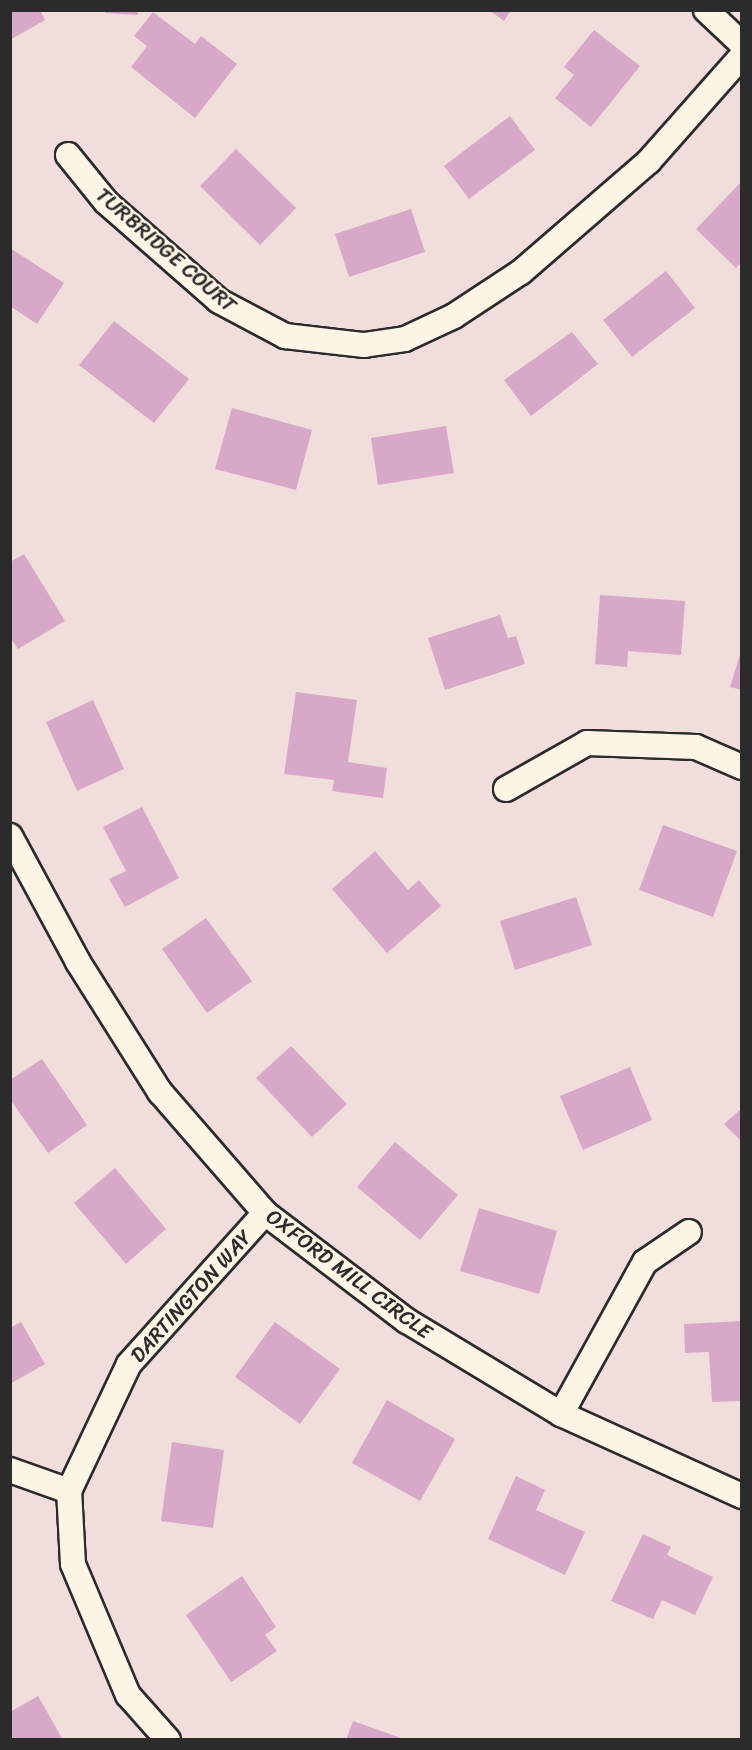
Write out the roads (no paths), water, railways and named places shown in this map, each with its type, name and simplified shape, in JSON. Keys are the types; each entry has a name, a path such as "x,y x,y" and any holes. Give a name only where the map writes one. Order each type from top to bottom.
{"street":[{"path":"706,10 741,44"},
{"name":"TURBRIDGE COURT","path":"68,155 106,202 219,301 254,323 285,336 364,345 405,339 454,316 587,219 649,161 741,56"},
{"path":"506,789 587,743 696,747 741,767"},
{"name":"OXFORD MILL CIRCLE","path":"10,836 78,962 160,1092 265,1213 407,1321 561,1414 741,1496"},
{"name":"DARTINGTON WAY","path":"168,1740 128,1695 73,1564 69,1491 129,1364 265,1213"},
{"path":"561,1414 645,1262 689,1232"},
{"path":"10,1470 69,1491"}]}
